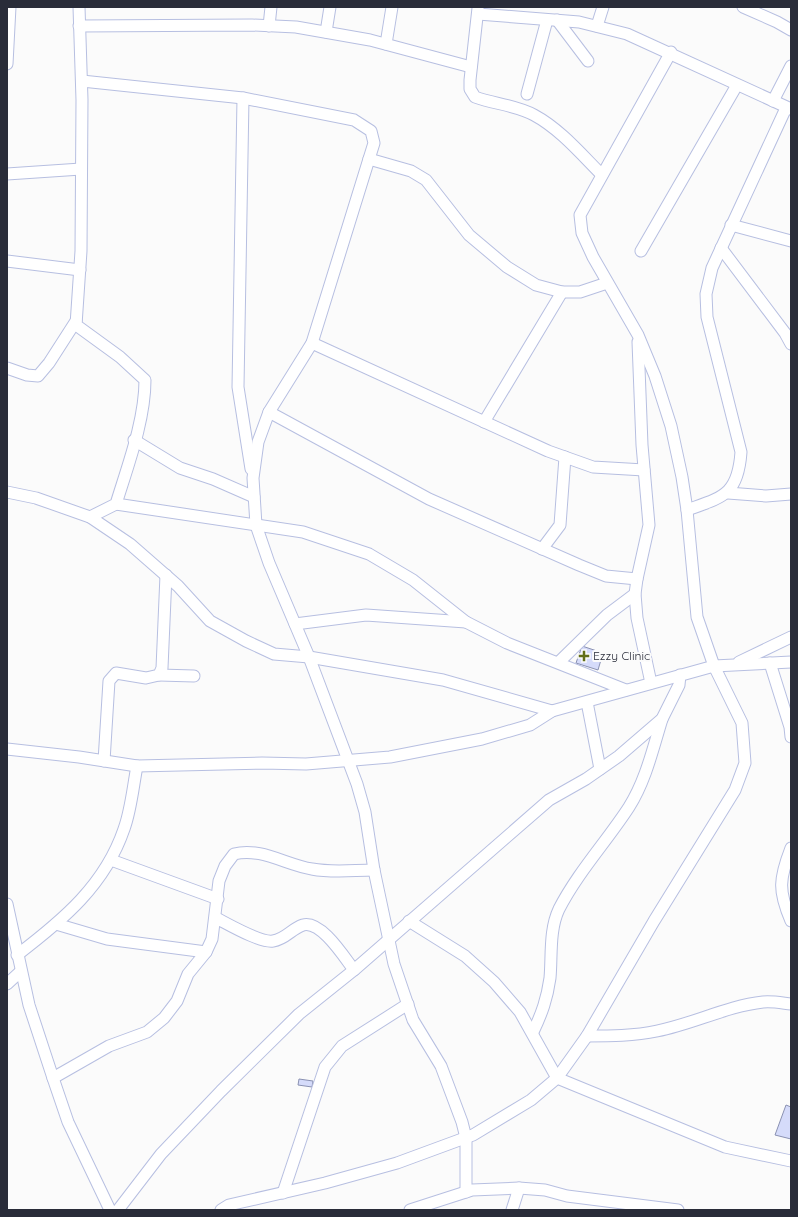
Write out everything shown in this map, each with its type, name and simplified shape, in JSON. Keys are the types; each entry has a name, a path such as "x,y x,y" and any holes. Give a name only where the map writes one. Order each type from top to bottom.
{"street":[{"path":"7,64 10,7"},
{"path":"78,7 82,81 80,270 76,325 120,357 145,380 145,394 116,504"},
{"path":"269,26 271,7"},
{"path":"326,32 330,7"},
{"path":"386,44 392,7"},
{"path":"597,26 603,7"},
{"path":"743,7 791,30"},
{"path":"602,175 555,129 533,114 515,107 475,97 470,89 471,67 478,11 597,26 627,34 671,52 736,85 789,108 731,225 712,268 706,294 707,317 741,452 740,468 736,481 728,493"},
{"path":"552,20 588,61"},
{"path":"527,94 552,20"},
{"path":"79,26 296,27 386,44 471,67"},
{"path":"221,1210 229,1205 325,1183 397,1162 466,1138 531,1100 557,1078 587,1036 654,921 735,790 745,763 742,723 714,666 697,617 687,510 682,477 671,426 655,376 638,335 607,283 582,233 580,215 671,52"},
{"path":"773,102 791,66"},
{"path":"82,81 243,98 354,120 371,131 374,143 312,343 269,412 258,442 253,478"},
{"path":"641,251 736,85"},
{"path":"243,98 238,387 253,478 256,525 269,563 309,657 348,761 365,812 374,870 390,938 394,964 413,1020 441,1066 455,1101 466,1138 466,1192"},
{"path":"369,160 411,171 426,180 469,235 501,262 536,285 562,292 580,292 607,283"},
{"path":"7,174 81,169"},
{"path":"731,225 791,241"},
{"path":"721,248 791,344"},
{"path":"7,261 80,270"},
{"path":"484,422 562,292"},
{"path":"7,368 27,375 38,376 49,363 76,321"},
{"path":"638,335 644,470 649,525 635,594 637,618 651,683"},
{"path":"312,343 548,451 593,467 644,470"},
{"path":"269,412 429,499 606,576 637,579"},
{"path":"134,440 180,468 213,479 254,497"},
{"path":"542,549 560,525 565,457"},
{"path":"7,492 36,498 90,517 130,544 166,575 210,620 246,641 274,654 309,657 443,680 552,711"},
{"path":"687,510 728,493 766,496 791,494"},
{"path":"90,517 116,504 303,532 369,554 413,580 466,622 507,643 559,662 626,690"},
{"path":"159,674 162,668 166,575"},
{"path":"559,662 607,614 635,594"},
{"path":"295,624 366,615 466,622"},
{"path":"734,665 791,637"},
{"path":"770,662 790,727 791,737"},
{"path":"7,749 137,766 262,763 306,764 390,757 482,739 530,725 552,711 714,666 791,662"},
{"path":"104,761 109,681 116,673 146,678 159,674 194,676"},
{"path":"533,1032 545,1006 550,977 553,929 559,910 572,887 630,805 646,772 662,719 679,685 680,675"},
{"path":"587,702 600,770"},
{"path":"118,1210 161,1154 221,1091 299,1014 354,970 549,800 600,770 619,756 662,719"},
{"path":"17,955 56,924 89,893 111,860 125,828 137,766"},
{"path":"791,848 783,868 781,887 785,908 791,921"},
{"path":"52,1078 109,1046 147,1032 164,1018 177,1001 188,974 206,952 212,939 216,918 219,881 225,866 234,854 245,851 262,854 292,865 314,869 374,870"},
{"path":"111,860 218,899"},
{"path":"7,904 9,927 20,972 52,1078 68,1122 110,1210"},
{"path":"216,918 244,933 272,941 286,937 295,929 304,925 311,925 320,929 335,945 354,970"},
{"path":"409,921 465,956 494,982 520,1012 533,1032 557,1078 725,1147 791,1161"},
{"path":"56,924 107,939 206,952"},
{"path":"7,984 20,972"},
{"path":"587,1036 626,1035 657,1031 702,1019 732,1008 764,1002 791,1004"},
{"path":"283,1193 325,1067 342,1046 408,1004"},
{"path":"512,1210 519,1188"},
{"path":"410,1210 472,1190 519,1188 545,1190 567,1196 678,1210"}],"building":[{"path":"582,646 603,653 598,670 576,663"},
{"path":"299,1079 313,1081 312,1087 298,1085"},
{"path":"786,1105 791,1107 791,1139 775,1135"}],"place":[{"name":"Ezzy Clinic","path":"584,656"}]}
